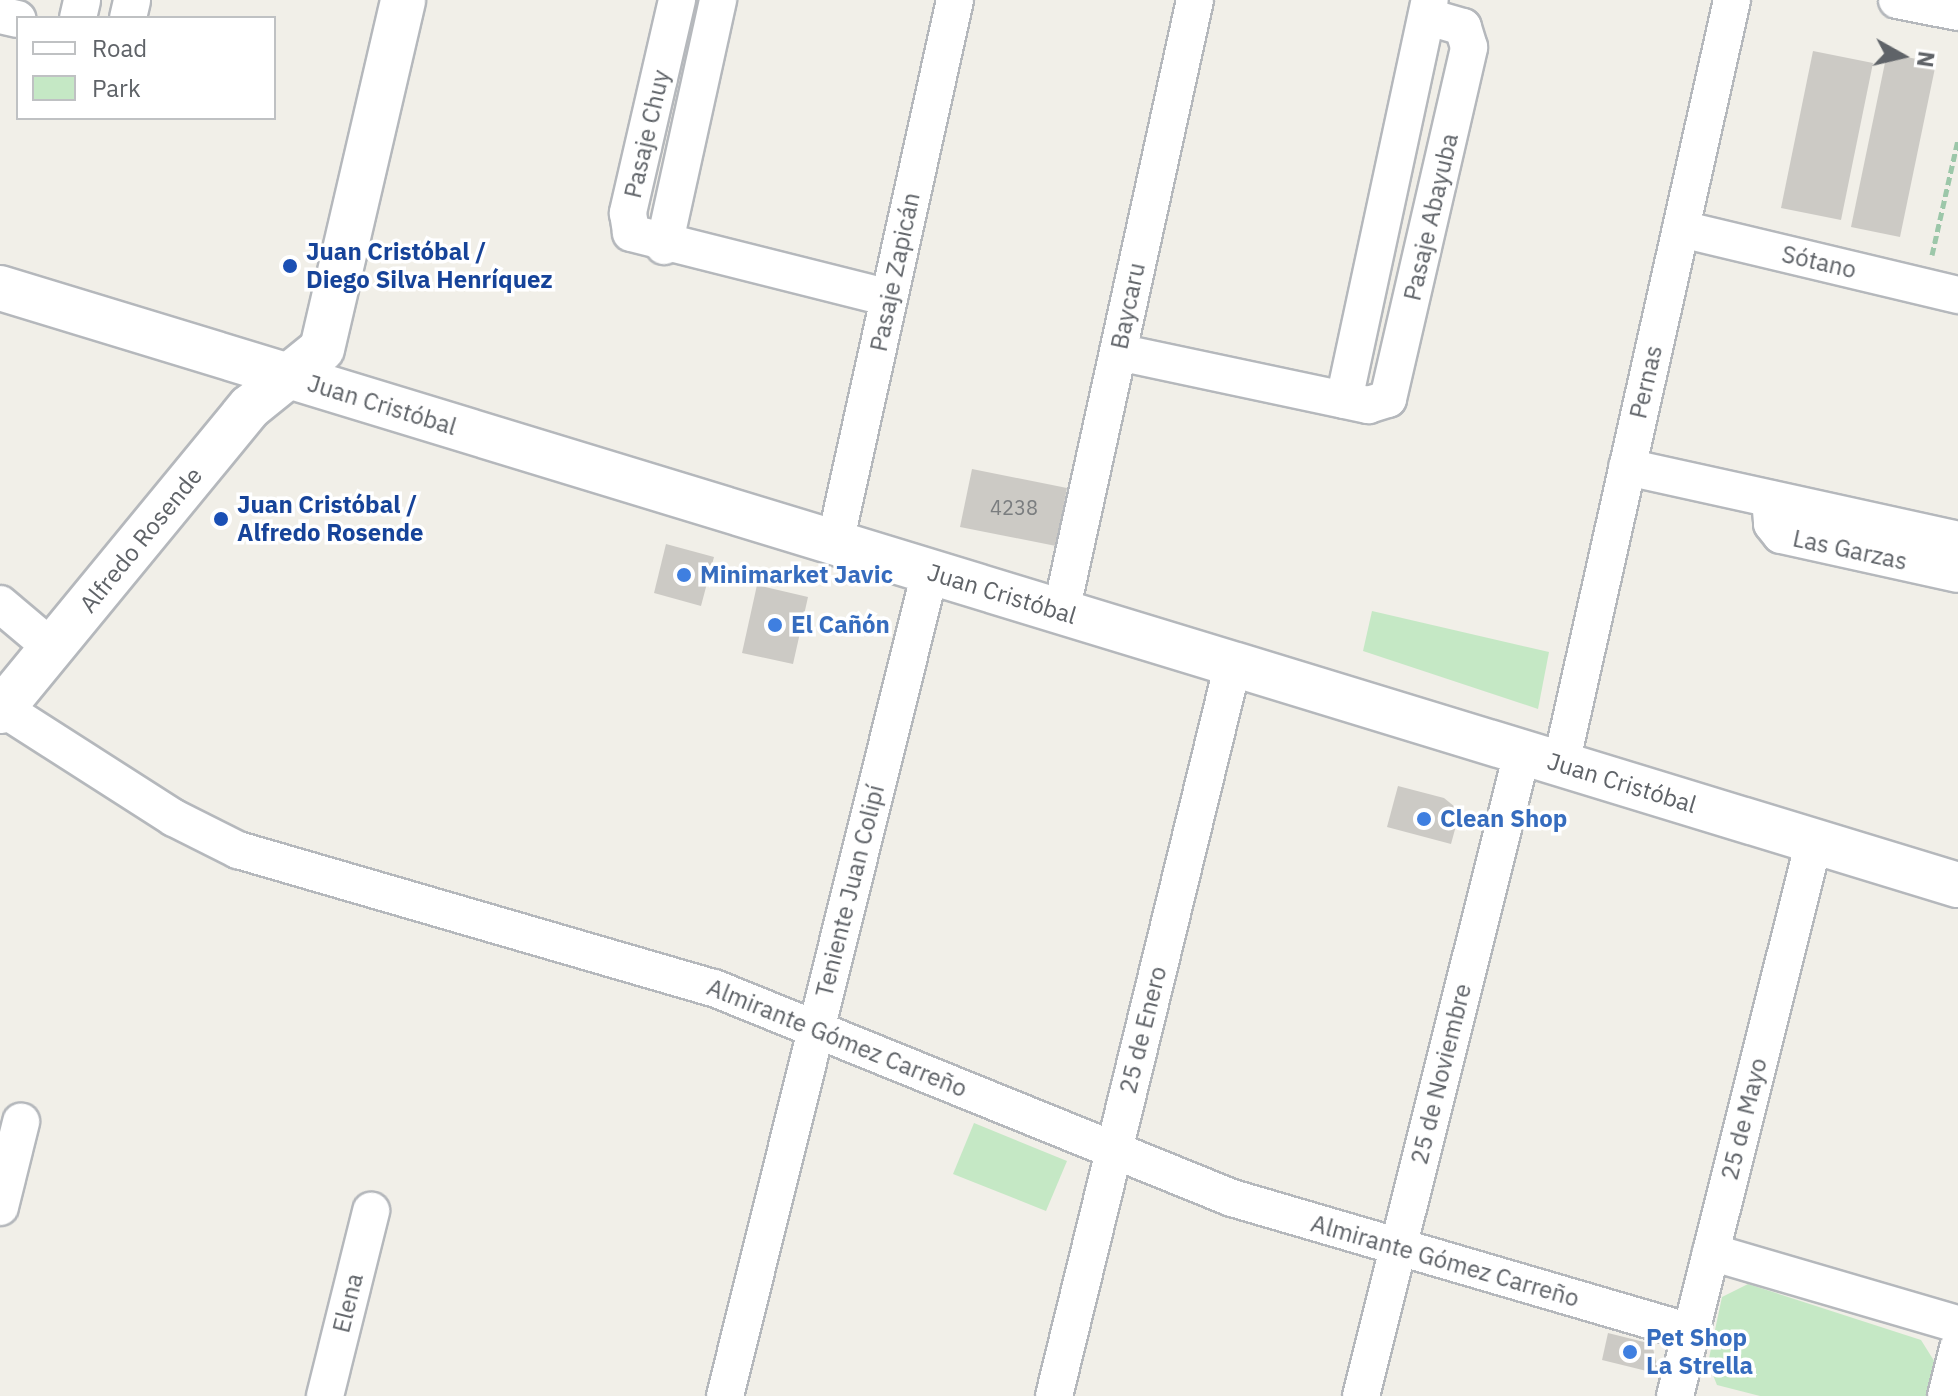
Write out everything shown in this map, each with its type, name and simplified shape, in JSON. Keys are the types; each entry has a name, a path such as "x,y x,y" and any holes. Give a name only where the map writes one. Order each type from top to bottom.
{"street":[{"name":"Alfredo Rosende","path":"1,709 250,407 290,377 327,337 403,0"},
{"name":"Pasaje Chuy","path":"677,0 628,213 638,239 889,298"},
{"name":"Pasaje Chuy","path":"664,246 718,0"},
{"name":"Pasaje Zapicán","path":"835,543 955,0"},
{"name":"Baycaru","path":"1061,612 1195,0"},
{"name":"Pernas","path":"1542,758 1627,467 1732,0"},
{"path":"1897,0 1958,12"},
{"name":"Pasaje Abayuba","path":"1118,352 1344,400 1375,406 1392,392 1469,47 1463,27 1429,8 1344,400"},
{"name":"Sótano","path":"1681,229 1942,291"},
{"name":"Juan Cristóbal","path":"0,288 1958,885"},
{"name":"Las Garzas","path":"1627,467 1958,540"},
{"name":"Las Garzas","path":"1770,499 1772,524 1781,535 1958,574"},
{"name":"Teniente Juan Colipí","path":"725,1396 930,572"},
{"path":"0,604 52,648"},
{"name":"25 de Enero","path":"1054,1396 1233,664"},
{"name":"Almirante Gómez Carreño","path":"1,709 152,805 238,850 673,975 816,1029 1232,1198 1691,1332"},
{"name":"25 de Noviembre","path":"1361,1396 1398,1247 1542,758"},
{"name":"25 de Mayo","path":"1675,1396 1814,841"},
{"path":"0,1207 21,1122"},
{"name":"Elena","path":"325,1396 371,1211"},
{"path":"1711,1252 1958,1324"},
{"path":"1946,1396 1958,1348"}],"path":[{"path":"1942,291 1958,140"}],"green space":[{"path":"1372,611 1549,652 1538,709 1363,651"},
{"path":"974,1123 1067,1161 1046,1211 953,1174"},
{"path":"1748,1284 1921,1340 1936,1364 1927,1396 1760,1396 1717,1385 1708,1363 1722,1297"}],"building":[{"path":"1813,51 1873,63 1841,220 1781,208"},
{"path":"1887,53 1936,63 1900,237 1851,227"},
{"path":"972,469 1067,488 1056,546 960,527"},
{"name":"Minimarket Javic","path":"666,544 714,557 701,606 654,593"},
{"name":"El Cañón","path":"757,585 808,597 793,664 742,653"},
{"name":"Clean Shop","path":"1398,786 1444,798 1460,811 1451,844 1387,827"},
{"name":"Pet Shop La Strella","path":"1608,1333 1652,1344 1659,1374 1602,1360"}],"place":[{"name":"Juan Cristóbal / Diego Silva Henríquez","path":"290,266"},
{"name":"Juan Cristóbal / Alfredo Rosende","path":"221,519"},
{"name":"Minimarket Javic","path":"684,575"},
{"name":"El Cañón","path":"775,625"},
{"name":"Clean Shop","path":"1424,819"},
{"name":"Pet Shop La Strella","path":"1630,1352"}]}
